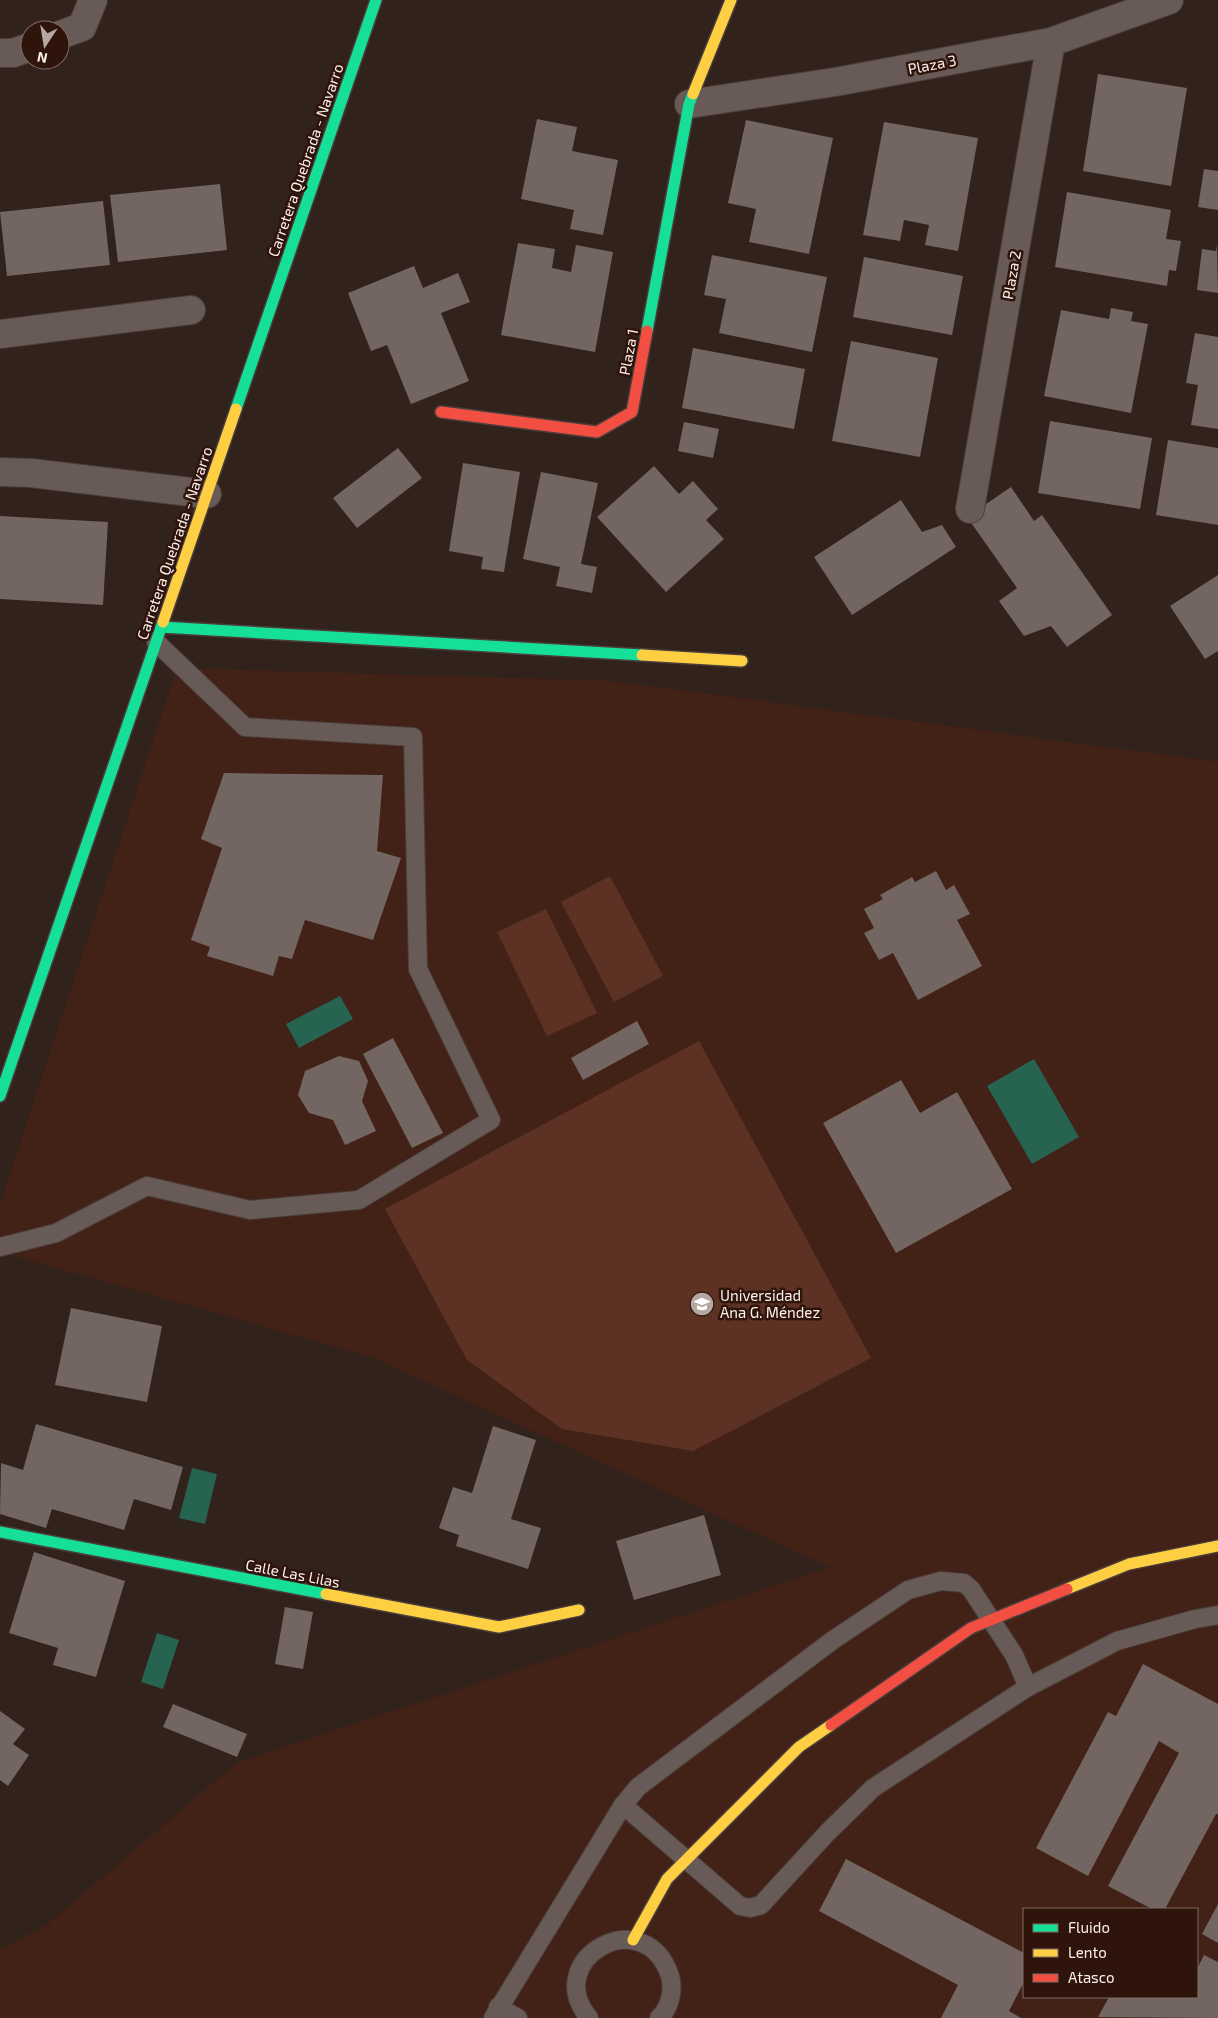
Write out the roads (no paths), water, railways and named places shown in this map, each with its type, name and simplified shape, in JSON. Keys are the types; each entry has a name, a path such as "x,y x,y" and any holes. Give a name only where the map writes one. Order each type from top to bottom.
{"street":[{"path":"70,31 82,26 93,0"},
{"name":"Carretera Quebrada - Navarro","path":"0,1096 376,0"},
{"name":"Plaza 1","path":"441,412 597,432 632,412 689,104 732,0"},
{"name":"Plaza 3","path":"689,104 835,82 1051,42 1168,0"},
{"name":"Plaza 2","path":"970,509 1051,42"},
{"path":"0,53 12,53 20,50"},
{"path":"0,334 191,310"},
{"path":"0,472 31,473 207,494"},
{"path":"158,635 742,661"},
{"name":"Calle Las Lilas","path":"0,1532 499,1627 579,1610"},
{"path":"634,1940 637,1930 667,1879 799,1747 972,1628 991,1618 1129,1564 1218,1546"}],"lane":[{"path":"0,1246 56,1233 147,1186 250,1210 359,1200 491,1120 418,969 413,737 245,727 158,635"},
{"path":"518,2018 495,2013 623,1805 638,1787 833,1640 908,1590 941,1581 964,1583 971,1589 1014,1655 1028,1687"},
{"path":"623,1805 740,1906 750,1908 761,1905 827,1833 873,1788 1028,1687 1117,1641 1195,1619 1218,1615"},
{"path":"590,2018 582,2010 577,1992 578,1973 587,1957 601,1945 618,1940 634,1940 654,1950 666,1964 671,1981 670,2000 659,2018"}],"place":[{"name":"Universidad Ana G. Méndez","path":"702,1304"}]}
